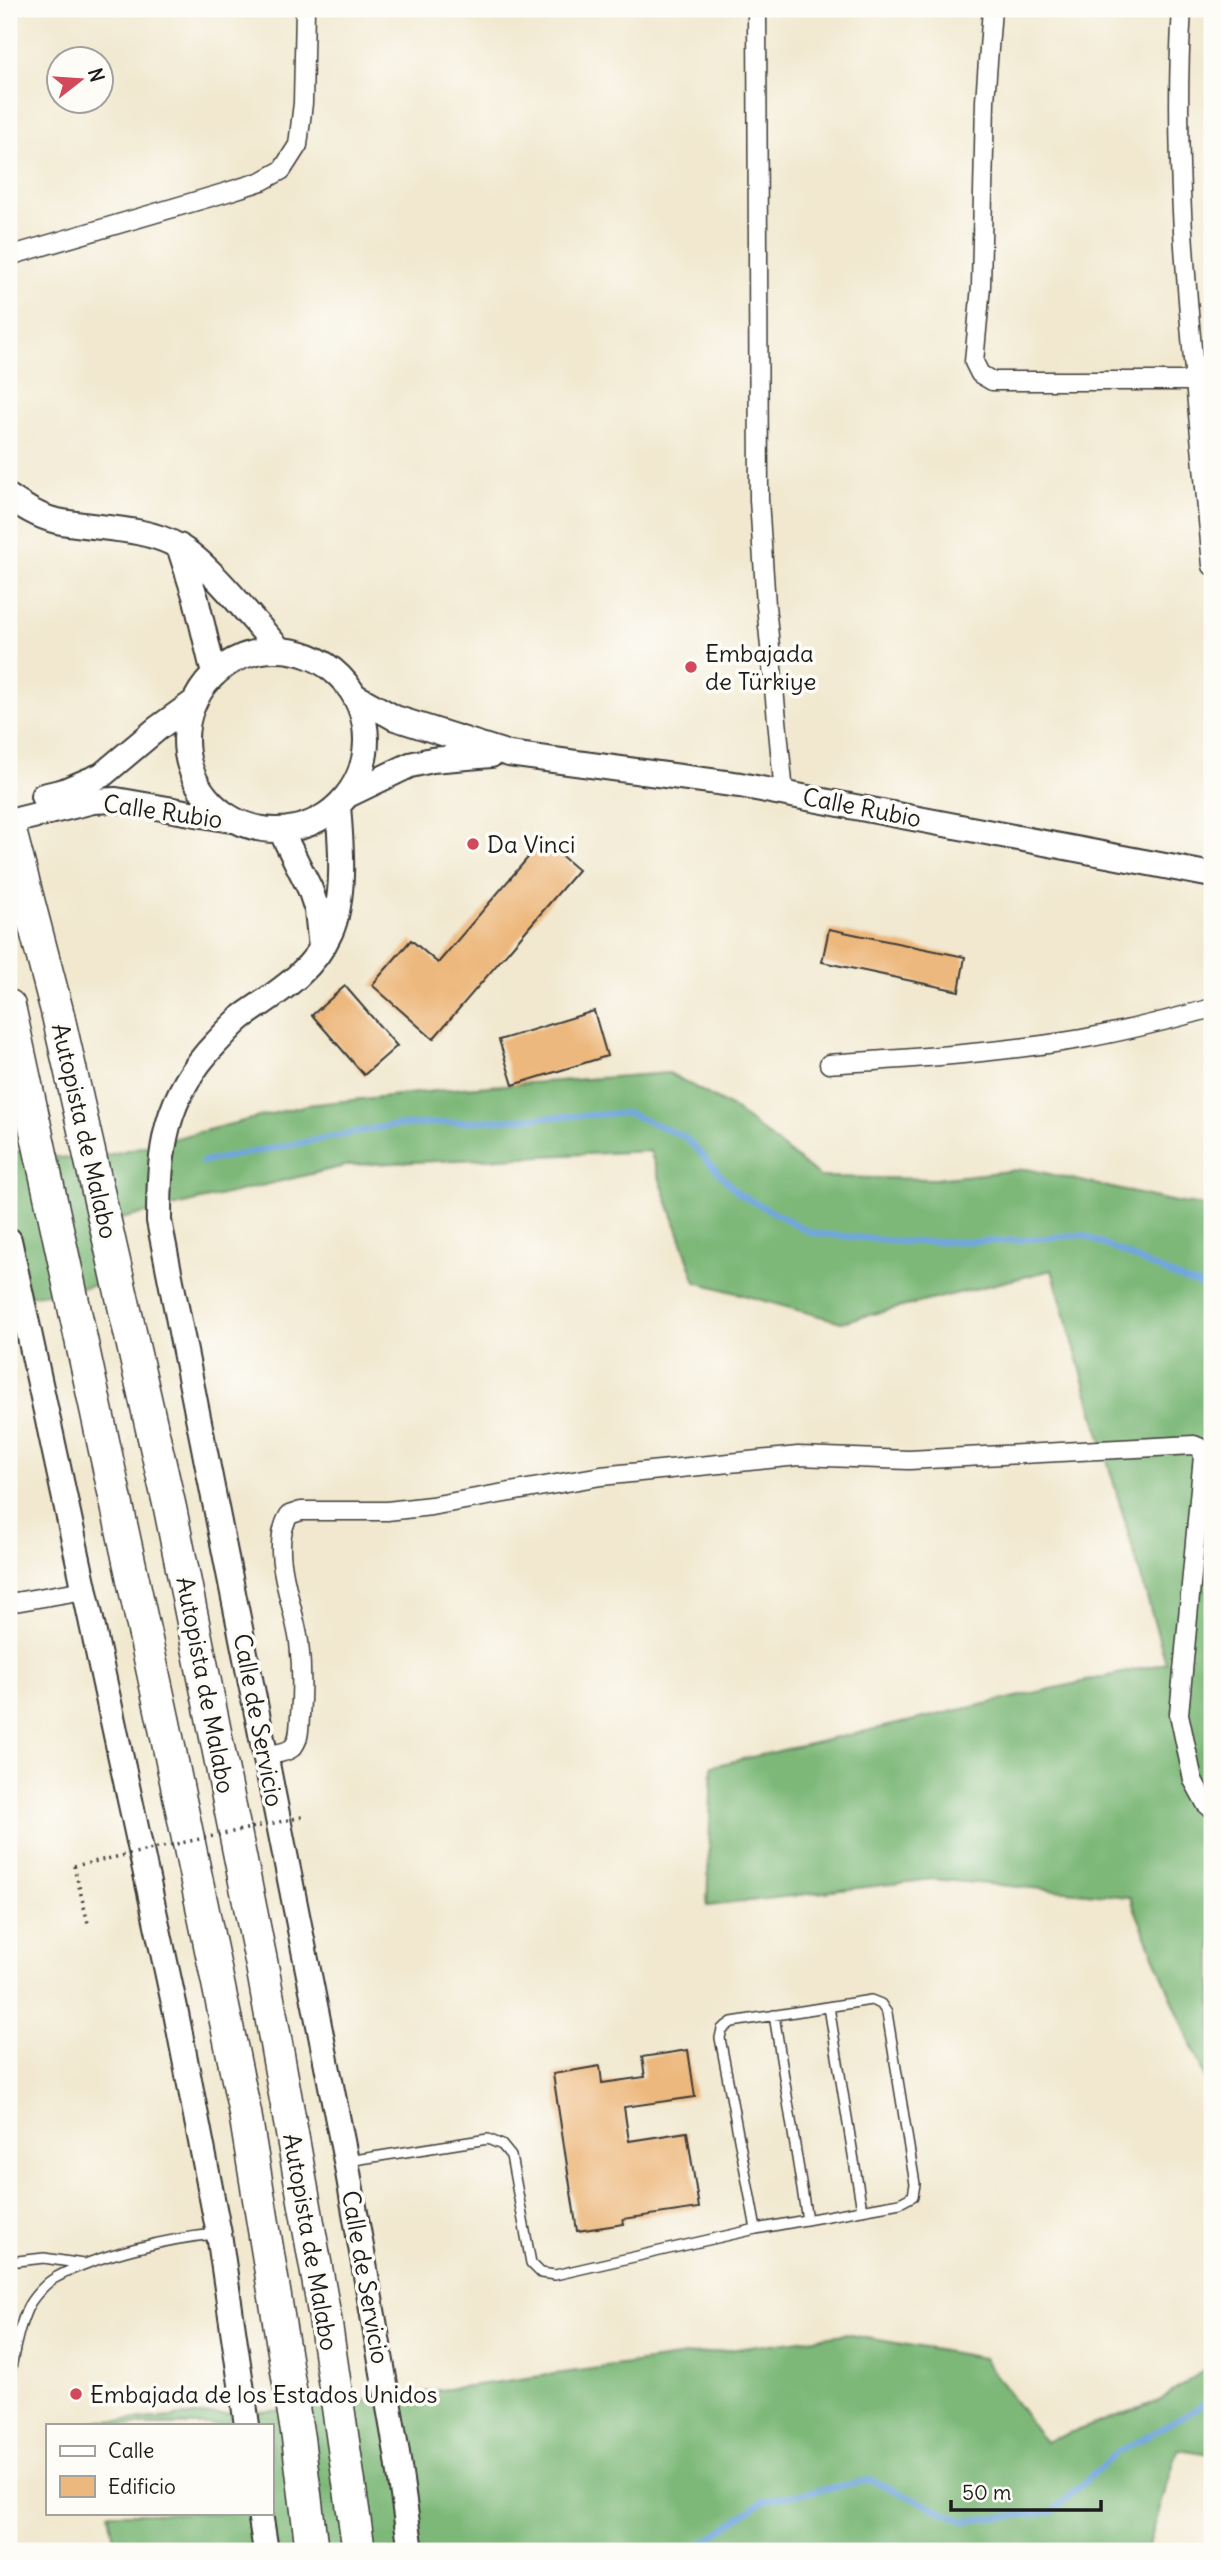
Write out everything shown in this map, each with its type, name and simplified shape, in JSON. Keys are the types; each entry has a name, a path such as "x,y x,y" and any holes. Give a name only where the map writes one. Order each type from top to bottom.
{"highway":[{"name":"Autopista de Malabo","path":"9,824 61,1024 173,1522 263,1971 325,2318 359,2551"},
{"name":"Autopista de Malabo","path":"9,1006 164,1723 242,2099 296,2425 312,2551"}],"street":[{"path":"9,256 224,193 262,181 282,170 298,145 303,103 305,9"},
{"path":"757,9 759,500 784,793"},
{"path":"992,9 985,101 981,286 974,362 980,374 992,381 1196,381"},
{"path":"1182,9 1180,142 1185,242 1212,566"},
{"path":"9,497 31,512 54,520 145,535 179,546 200,562 279,649"},
{"path":"179,546 196,599 214,674"},
{"path":"279,649 309,656 335,672 355,696 364,720 366,746 360,772 343,801 321,819 302,827 281,831 257,828 235,821 212,804 196,782 187,756 186,729 194,702 214,674 233,660 255,652 279,649"},
{"name":"Calle Rubio","path":"355,696 404,722 509,754 740,785 1212,875"},
{"name":"Calle Rubio","path":"9,824 67,798 112,768 158,728 194,702"},
{"name":"Calle Rubio","path":"343,801 421,762 509,754"},
{"name":"Calle Rubio","path":"9,805 67,798 116,800 235,821"},
{"name":"Calle de Servicio","path":"343,801 337,908 331,932 308,967 239,1020 208,1052 185,1082 166,1127 159,1172 159,1221 346,2161 397,2453 411,2551"},
{"path":"281,831 317,910 321,948"},
{"path":"830,1064 976,1053 1081,1039 1152,1024 1212,1007"},
{"path":"9,1240 175,2008 219,2234 247,2424"},
{"path":"266,1756 291,1749 298,1739 299,1731 303,1686 298,1639 281,1544 284,1523 289,1515 301,1511 387,1511 431,1506 601,1476 798,1455 909,1460 1194,1445 1200,1448 1202,1456 1178,1714 1193,1780 1206,1804 1212,1809"},
{"path":"9,1603 85,1590"},
{"path":"260,2514 266,2551"}],"lane":[{"path":"346,2161 488,2139 502,2145 511,2156 531,2263 541,2273 555,2275 756,2229 901,2203 913,2196 915,2183 887,2013 881,2004 871,2000 774,2015 732,2022 722,2029 720,2038 756,2229"},
{"path":"830,2007 862,2210"},
{"path":"774,2015 807,2220"},
{"path":"9,2378 30,2304 52,2279 83,2264 184,2236 219,2234"},
{"path":"9,2262 44,2258 83,2264"}],"path":[{"path":"88,1923 74,1866 302,1817"},
{"path":"9,1985 14,1981"}],"green space":[{"path":"669,1073 733,1108 820,1177 935,1179 1027,1169 1175,1202 1212,1207 1212,2095 1130,1897 933,1879 707,1906 712,1766 1166,1663 1052,1270 841,1322 696,1282 650,1151 349,1165 87,1227 97,1285 9,1299 9,1150 84,1161 307,1105 463,1088"},
{"path":"844,2334 983,2358 1045,2442 1159,2401 1212,2365 1212,2454 1178,2449 1147,2551 116,2551 109,2514 273,2514 273,2424 92,2422 304,2409"}],"building":[{"path":"543,840 578,870 433,1039 372,985 411,940 438,963"},
{"path":"829,929 965,957 959,991 822,962"},
{"path":"345,986 397,1046 364,1075 312,1015"},
{"path":"594,1011 607,1056 513,1085 499,1040"},
{"path":"688,2050 695,2097 624,2107 629,2141 687,2132 699,2208 623,2219 624,2224 577,2231 553,2074 600,2066 602,2083 645,2077 642,2057"}],"waterway":[{"path":"202,1162 388,1126 628,1113 685,1137 739,1194 812,1233 904,1242 1006,1241 1083,1235 1183,1280 1212,1289"},
{"path":"692,2551 763,2501 871,2480 964,2521 1052,2512 1115,2454 1212,2400"}],"place":[{"name":"Embajada de Türkiye","path":"691,667"},
{"name":"Da Vinci","path":"473,844"},
{"name":"Embajada de los Estados Unidos","path":"76,2394"}]}
